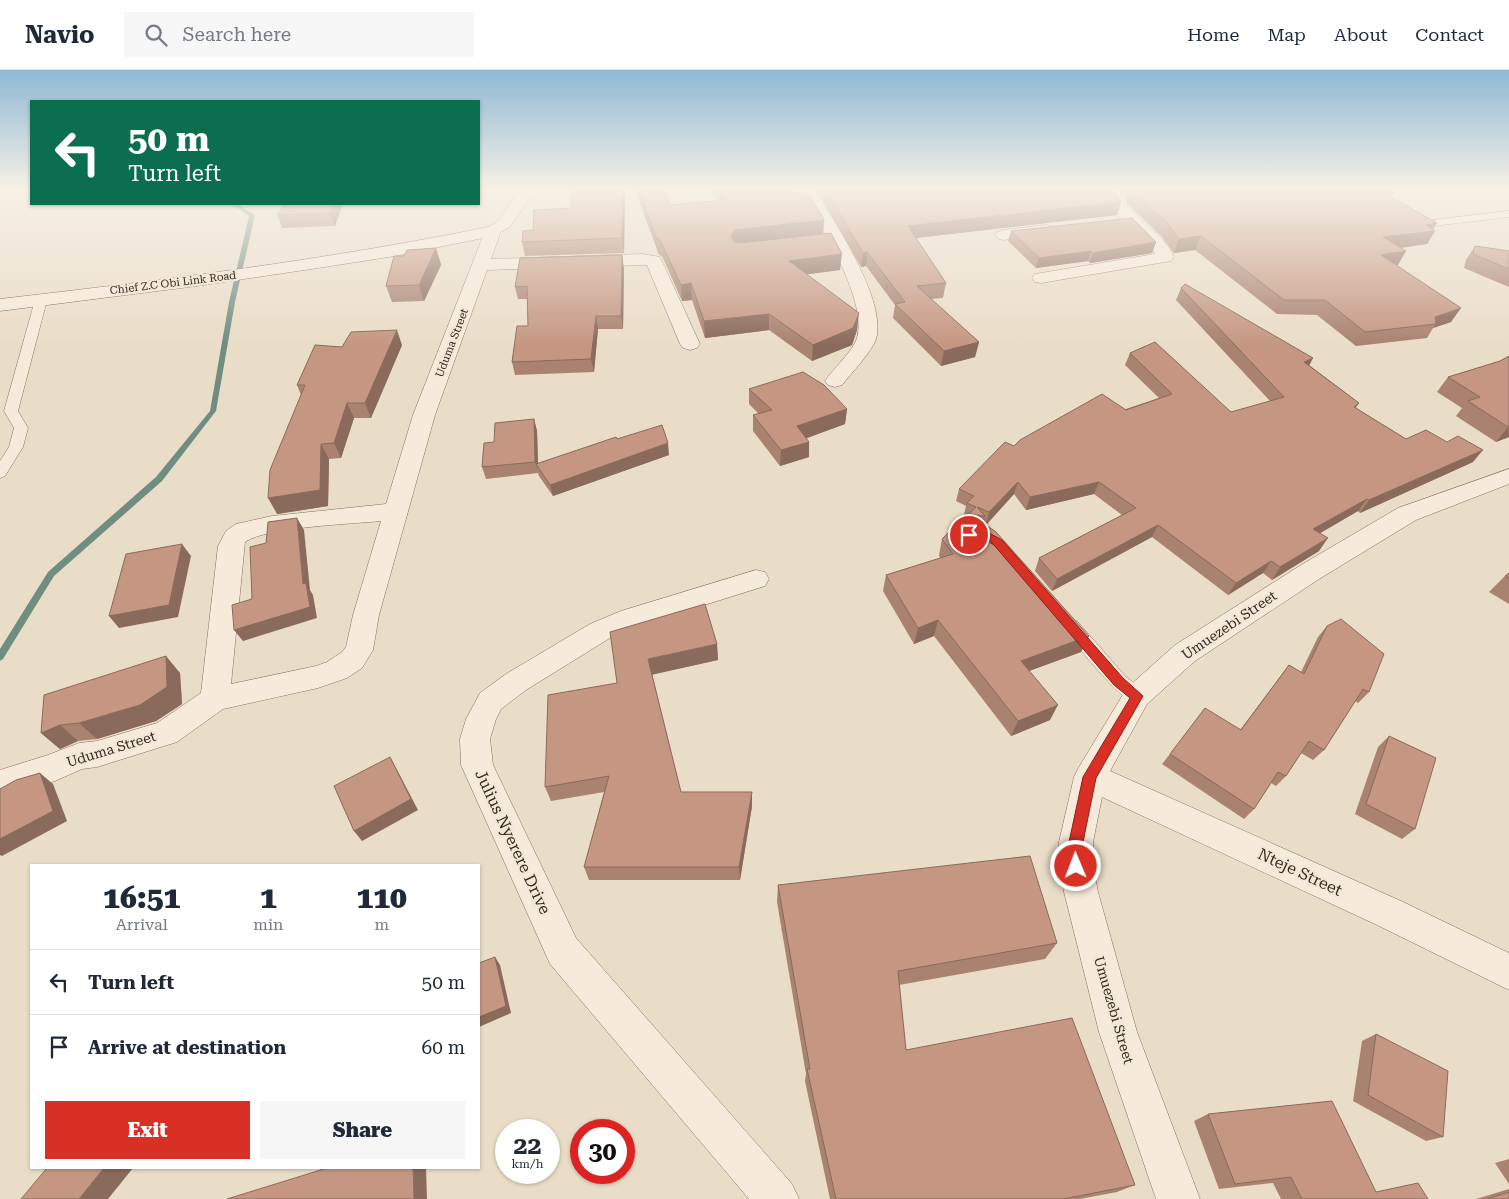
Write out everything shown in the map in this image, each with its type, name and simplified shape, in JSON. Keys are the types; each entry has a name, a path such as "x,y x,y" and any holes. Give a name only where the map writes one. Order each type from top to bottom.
{"street":[{"name":"Chief Z.C Obi Link Road","path":"0,305 197,281 395,251 457,240"},
{"name":"Uduma Street","path":"0,784 55,767 79,756 97,754 166,733 215,699 318,677 336,670 352,660 359,650 366,615 424,415 490,240"},
{"path":"1041,278 1165,256 1165,252 1153,240"},
{"path":"818,243 838,241 852,269 866,314 868,336 835,381"},
{"path":"482,265 642,260 654,262 690,344"},
{"name":"Umuezebi Street","path":"1178,1199 1118,1032 1081,892 1076,866 1076,842 1090,777 1137,696 1185,653 1310,572 1407,514 1509,476"},
{"path":"215,699 231,546 235,537 245,530 272,524 395,511"},
{"name":"Julius Nyerere Drive","path":"756,579 631,618 600,631 516,682 490,701 481,719 475,739 477,766 563,950 777,1199"},
{"name":"Nteje Street","path":"1090,777 1389,913 1509,972"}],"lane":[{"path":"0,473 16,448 21,428 11,411 41,300"},
{"path":"1062,616 1119,681 1137,696"}],"building":[{"path":"522,240 580,240 522,242"},
{"path":"660,240 733,240 734,242 741,243 771,240 835,240 842,254 789,261 859,313 853,328 813,345 769,314 704,321 691,283 681,285"},
{"path":"855,240 917,240 946,283 917,286 979,342 944,351 895,304 905,302 867,252 863,253"},
{"path":"1020,240 1154,240 1156,242 1093,253 1091,251 1039,258"},
{"path":"1206,240 1387,240 1406,251 1381,255 1461,308 1435,317 1436,324 1365,332 1325,300 1284,300"},
{"path":"1475,246 1509,251 1509,269 1473,254"},
{"path":"436,248 419,285 386,286 394,256 404,256 407,250"},
{"path":"622,255 621,316 596,316 591,359 512,362 517,326 528,326 527,286 515,287 520,258"},
{"path":"1185,284 1313,358 1304,362 1359,403 1354,407 1406,439 1426,430 1447,442 1458,436 1483,450 1369,500 1367,499 1313,529 1328,538 1280,567 1271,561 1236,583 1158,525 1057,579 1039,558 1136,508 1099,482 1030,497 1018,482 989,512 977,507 985,516 968,515 976,507 967,503 974,496 959,489 1005,442 1014,446 1020,440 1102,394 1126,410 1172,394 1130,353 1155,342 1231,412 1284,397 1181,288"},
{"path":"397,330 365,403 347,403 334,443 321,444 320,490 268,498 270,470 305,385 297,385 315,345 342,347 351,332"},
{"path":"1509,356 1508,427 1468,401 1480,397 1448,377 1500,361"},
{"path":"803,372 824,385 847,409 797,426 809,442 781,450 753,415 772,410 749,389"},
{"path":"534,419 535,462 482,467 484,443 494,442 495,423"},
{"path":"662,425 668,443 550,485 536,464 616,437 617,439"},
{"path":"297,518 303,584 306,583 310,607 234,630 232,605 252,599 250,547 266,543 268,522"},
{"path":"957,524 989,527 996,532 1089,636 1021,661 1058,705 1018,721 938,620 918,628 886,575 953,554 942,539"},
{"path":"182,544 169,605 109,616 126,554"},
{"path":"705,604 717,644 648,659 681,792 752,792 739,867 584,867 609,776 545,787 548,695 617,683 610,632"},
{"path":"1341,619 1384,654 1369,692 1363,689 1324,750 1309,741 1286,776 1278,772 1254,809 1170,754 1205,708 1241,730 1289,665 1304,674 1327,626"},
{"path":"166,656 167,687 140,705 79,723 60,725 41,733 44,695"},
{"path":"1389,736 1436,758 1415,829 1366,804"},
{"path":"390,757 411,799 354,831 334,786"},
{"path":"40,773 53,811 0,839 0,789 16,780"},
{"path":"1030,856 1057,943 898,971 906,1050 1072,1018 1135,1185 1063,1199 836,1199 807,1069 810,1069 778,885"},
{"path":"495,957 506,1006 480,1017 480,963"},
{"path":"1376,1034 1448,1071 1443,1137 1368,1095"},
{"path":"1332,1101 1376,1192 1418,1183 1428,1199 1302,1199 1291,1177 1235,1184 1208,1114"},
{"path":"46,1169 103,1169 79,1199 21,1199"},
{"path":"324,1169 413,1169 414,1199 227,1199"},
{"path":"1509,1192 1509,1199 1487,1199"}],"waterway":[{"path":"0,657 51,574 159,479 213,411 232,302 246,240"}],"route":[{"path":"969,535 989,536 998,543 1119,681 1137,696 1090,777 1076,842 1076,866"}]}
